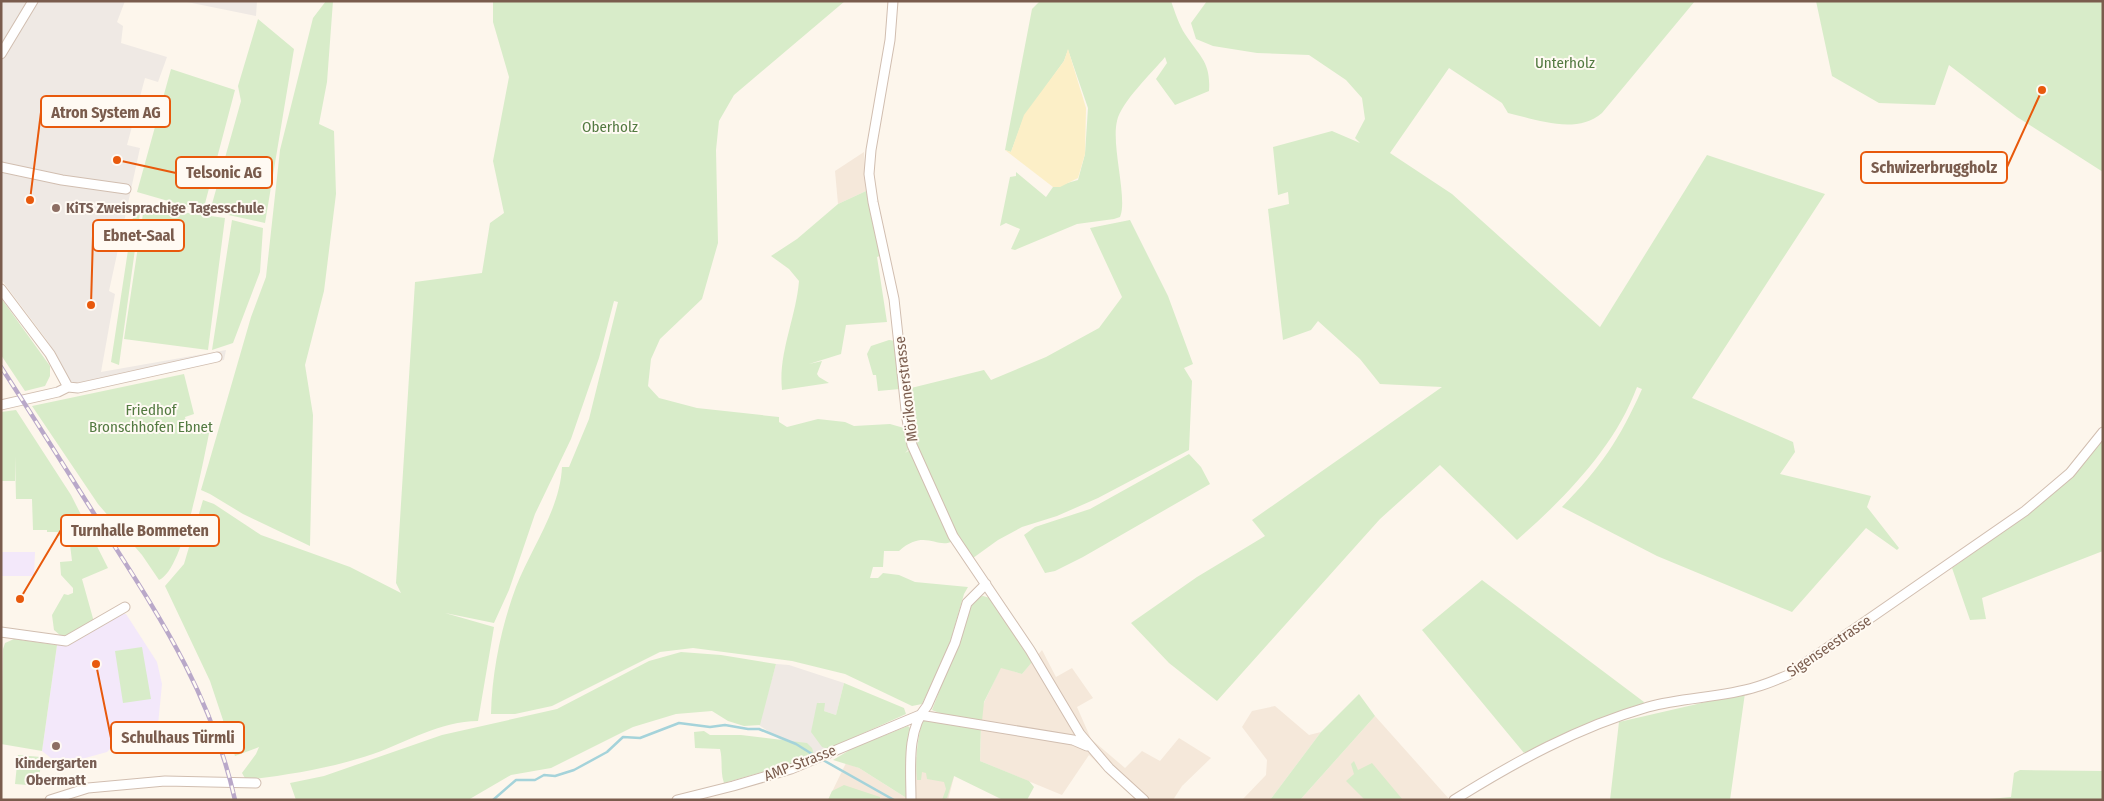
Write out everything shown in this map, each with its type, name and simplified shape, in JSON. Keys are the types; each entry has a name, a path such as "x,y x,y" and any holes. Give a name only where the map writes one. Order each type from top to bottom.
{"street":[{"path":"1,54 33,1"},
{"name":"Mörikonerstrasse","path":"893,1 890,40 871,150 869,174 871,192 894,299 908,430 920,468 953,536 1030,650 1090,747 1124,784 1144,800"},
{"path":"1,167 62,180 126,189"},
{"path":"1,289 50,354 68,387"},
{"path":"1,405 58,392 68,387 78,388 217,357"},
{"name":"Sigenseestrasse","path":"1454,800 1498,773 1564,738 1610,720 1650,707 1755,687 1788,675 2024,511 2070,474 2103,432"},
{"path":"911,800 911,752 920,715 927,706 955,643 967,603 986,584"},
{"path":"1,632 66,641 125,607"},
{"path":"920,715 1073,740 1090,747"},
{"name":"AMP-Strasse","path":"677,800 704,796 790,769 920,715"},
{"path":"50,800 88,788 165,781 217,784 256,783"}],"shaded area":[{"path":"1,1 125,1 117,22 123,26 121,43 167,57 158,82 145,78 127,145 140,148 109,291 115,294 101,372 226,350 224,360 63,390 60,362 46,339 1,279"},
{"path":"179,1 257,1 256,16 187,2"},
{"path":"864,152 866,191 838,204 835,171"},
{"path":"1,552 35,552 34,576 1,576"},
{"path":"120,613 126,614 157,662 162,684 158,725 146,742 137,746 111,748 107,752 60,765 42,751 57,645 73,641"},
{"path":"1042,650 1056,677 1072,668 1093,698 1077,707 1091,739 1125,768 1142,751 1160,761 1179,738 1211,758 1182,786 1173,800 1137,800 1089,755 1062,795 980,761 982,707 1001,667 1022,674"},
{"path":"776,664 789,665 844,683 836,715 824,711 819,702 828,749 815,757 782,741 759,725"},
{"path":"1275,706 1309,735 1321,732 1270,800 1242,800 1266,775 1267,760 1242,727 1252,711"},
{"path":"1375,716 1450,800 1300,800"},
{"path":"915,757 939,761 956,769 948,800 828,800 846,763 859,768 908,799"}],"green space":[{"path":"326,1 333,1 327,82 319,124 334,131 336,194 324,291 305,365 313,415 310,546 243,514 201,490 251,317 266,277 280,150 313,18"},
{"name":"Oberholz","path":"493,1 845,1 734,95 719,121 716,150 718,243 702,299 660,339 651,359 648,386 659,398 697,408 779,417 779,422 787,427 818,419 845,422 854,426 890,424 904,428 908,450 905,453 910,450 953,541 941,543 923,540 916,541 899,551 884,551 883,567 873,567 870,578 878,578 883,573 899,575 915,582 968,587 964,594 949,646 922,704 912,706 845,674 792,661 693,648 660,652 552,706 515,714 491,714 495,666 506,618 522,572 551,514 560,483 562,467 569,467 589,419 618,302 614,301 599,358 571,439 535,514 509,590 494,623 445,613 494,627 478,721 451,724 437,728 373,754 342,763 246,780 242,773 259,747 235,756 210,681 165,586 184,564 203,500 214,504 261,535 350,567 401,593 396,583 415,282 482,273 490,223 504,213 493,161 509,77 493,22"},
{"path":"1040,1 1171,1 1183,30 1206,66 1209,91 1175,105 1156,79 1167,63 1165,57 1124,105 1117,121 1116,144 1122,198 1120,217 1077,224 1015,250 1011,249 1020,229 1006,223 1000,226 1010,177 1016,176 1016,172 1046,197 1053,187 1078,180 1085,154 1088,108 1068,50 1064,61 1024,117 1011,152 1005,150 1032,9"},
{"name":"Unterholz","path":"1207,1 1695,1 1602,113 1592,120 1569,125 1556,124 1508,113 1502,103 1449,68 1390,153 1452,194 1600,327 1707,155 1825,194 1692,398 1793,442 1795,452 1780,474 1871,496 1867,507 1899,548 1897,550 1866,528 1792,612 1657,556 1562,507 1598,466 1617,438 1642,389 1637,387 1616,430 1602,451 1570,489 1517,540 1440,465 1380,519 1217,701 1169,663 1131,623 1197,577 1265,536 1252,520 1442,387 1380,384 1360,359 1318,321 1311,330 1283,340 1268,209 1289,204 1288,192 1278,195 1273,147 1332,131 1360,143 1355,138 1365,119 1362,98 1346,80 1309,55 1257,53 1213,46 1196,39 1191,23"},
{"path":"1816,1 2103,1 2103,172 2017,117 1949,65 1935,105 1879,103 1832,76"},
{"path":"258,19 294,49 265,223 210,211 241,101 238,86"},
{"path":"171,69 235,90 203,211 137,192"},
{"path":"866,191 882,255 877,257 887,322 846,325 841,354 809,364 822,361 817,374 829,383 782,390 781,376 785,349 795,308 799,281 789,269 771,256 797,239 838,204"},
{"path":"135,204 141,206 119,365 111,362"},
{"path":"144,207 225,218 208,350 124,339"},
{"path":"232,220 263,228 260,272 233,343 212,350"},
{"path":"1130,220 1168,296 1193,364 1184,368 1192,381 1189,450 1098,498 1057,516 1022,527 998,540 973,558 955,531 936,495 920,458 911,427 907,389 984,370 991,380 1046,357 1099,328 1122,297 1090,228"},
{"path":"1,298 50,366 50,376 45,386 25,391 1,355"},
{"path":"889,340 896,341 900,389 878,391 876,375 873,375 867,354 871,346"},
{"name":"Friedhof Bronschhofen Ebnet","path":"184,374 194,414 185,417 189,433 210,429 185,535 168,572 159,580 142,555 98,504 32,406"},
{"path":"16,410 71,495 108,568 82,579 94,622 68,636 61,636 54,630 52,615 64,594 73,593 73,588 61,575 60,562 72,561 69,536 59,536 59,532 47,532 47,530 33,530 32,499 16,499 15,456 15,481 1,481 1,412"},
{"path":"2103,435 2103,551 1982,598 1986,619 1970,620 1952,568 1997,536 2056,488"},
{"path":"1189,454 1201,467 1210,484 1083,557 1055,571 1045,573 1024,535 1035,527 1090,509"},
{"path":"1482,580 1644,702 1642,706 1620,712 1524,753 1422,630"},
{"path":"983,596 990,598 1033,661 1022,674 1001,668 984,702 982,721 947,716 932,710 973,598"},
{"path":"14,639 57,645 42,751 1,744 3,649 5,643"},
{"path":"142,647 151,699 123,703 115,651"},
{"path":"681,652 721,655 776,664 760,725 744,726 728,721 712,711 676,714 633,727 551,768 511,775 468,800 296,800 290,783 324,776 442,735 557,709 649,661"},
{"path":"844,683 904,708 906,714 828,749 822,747 811,732 817,703 825,703 824,711 836,715"},
{"path":"1745,693 1730,800 1610,800 1619,722"},
{"path":"1359,694 1375,716 1300,800 1270,800 1321,732"},
{"path":"930,717 981,725 980,761 1029,781 1034,787 1027,800 1003,800 954,776 947,798 942,800 946,789 944,782 927,779 926,773 922,772 921,780 917,780 916,758 920,729 922,722"},
{"path":"908,726 911,729 908,799 859,768 833,760 853,748"},
{"path":"704,731 710,735 741,735 807,743 812,748 815,757 724,783 720,749 695,748 694,732"},
{"path":"18,755 41,757 39,786 15,784"},
{"path":"1354,761 1358,770 1372,763 1403,800 1365,800 1346,781 1354,774 1351,764"},
{"path":"2020,770 2103,771 2103,800 1978,800 2011,797 2014,773"},
{"path":"844,785 880,797 880,800 828,800 832,791"}],"sand":[{"path":"1068,49 1086,108 1085,154 1078,178 1060,187 1053,187 1005,150 1011,152 1024,115 1064,61"}],"waterway":[{"path":"493,800 516,780 535,780 544,775 555,776 574,770 607,752 623,737 640,738 679,723 710,727 725,725 759,729 796,744 812,754"},
{"path":"823,760 894,800"}],"railway":[{"path":"1,367 168,632 200,695 214,728 235,800"}],"place":[{"name":"Schwizerbruggholz","path":"2042,90"},
{"name":"Telsonic AG","path":"117,160"},
{"name":"Atron System AG","path":"30,200"},
{"name":"KiTS Zweisprachige Tagesschule","path":"56,208"},
{"name":"Ebnet-Saal","path":"91,305"},
{"name":"Turnhalle Bommeten","path":"20,599"},
{"name":"Schulhaus Türmli","path":"96,664"},
{"name":"Kindergarten Obermatt","path":"56,746"}]}
